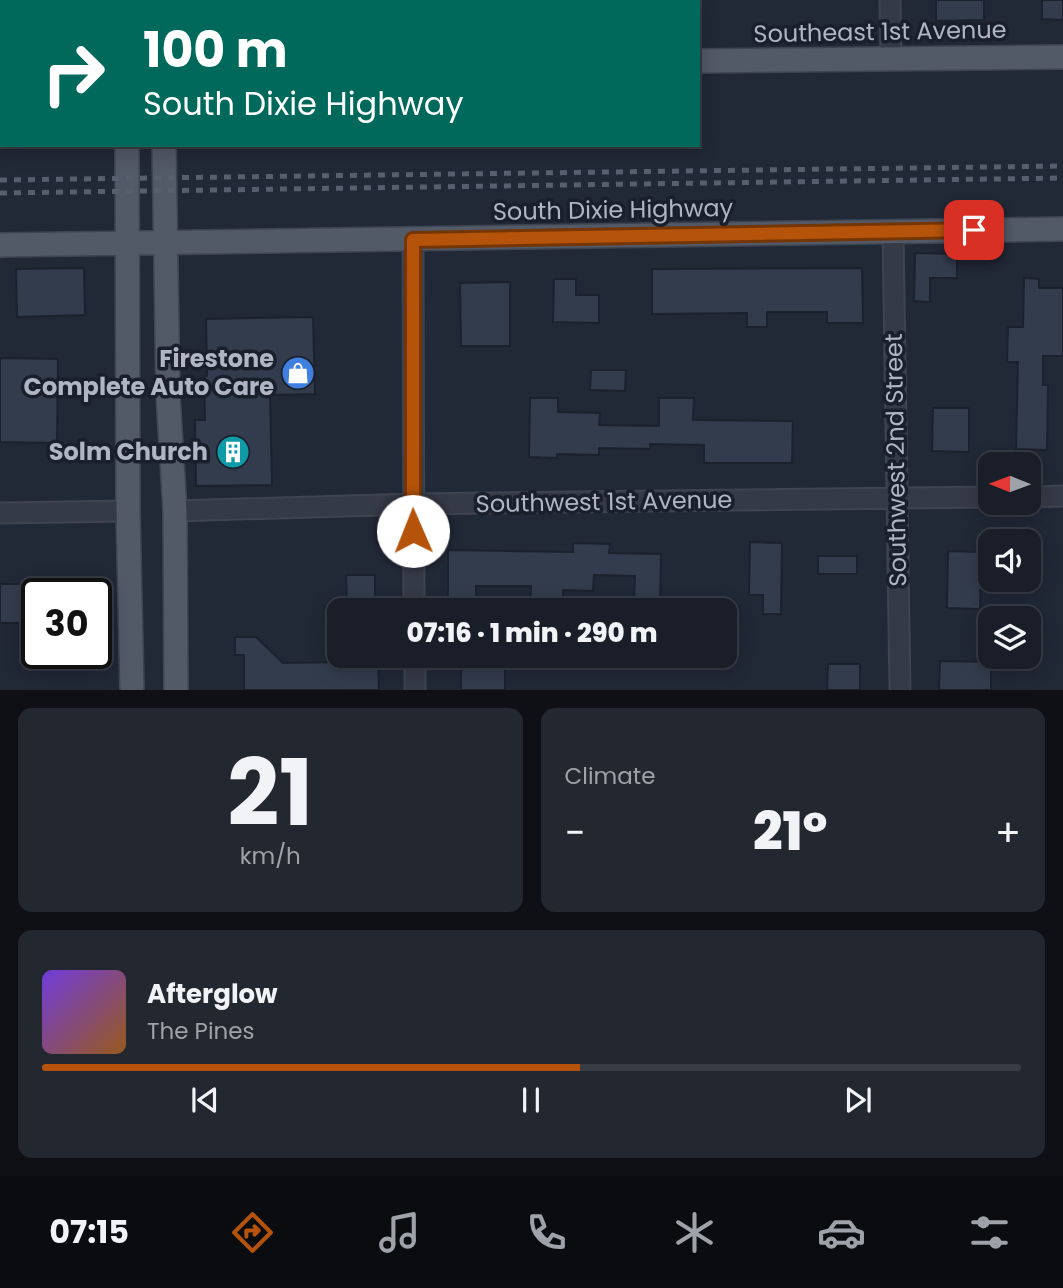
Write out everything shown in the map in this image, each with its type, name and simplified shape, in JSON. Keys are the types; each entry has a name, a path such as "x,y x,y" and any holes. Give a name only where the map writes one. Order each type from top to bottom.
{"main road":[{"name":"Southeast 1st Avenue","path":"700,61 1063,57"},
{"path":"127,147 128,511 132,690"},
{"path":"164,147 168,395 175,511 176,690"},
{"name":"South Dixie Highway","path":"0,245 1063,229"}],"street":[{"path":"890,0 891,59"},
{"name":"Southwest 2nd Street","path":"892,231 900,690"},
{"path":"413,240 414,598"},
{"path":"1041,497 1063,496"},
{"name":"Southwest 1st Avenue","path":"175,511 413,504 978,497"},
{"path":"0,513 128,511"},
{"path":"415,668 415,690"}],"building":[{"path":"936,0 984,0 984,20 936,21"},
{"path":"1042,0 1063,0 1063,20 1042,19"},
{"path":"915,253 957,254 957,278 930,278 930,302 914,301"},
{"path":"84,268 85,315 17,317 16,269"},
{"path":"862,268 863,323 827,323 827,312 767,312 767,327 747,327 747,313 652,314 652,269"},
{"path":"1024,278 1039,279 1039,288 1063,288 1063,356 1043,356 1043,385 1048,385 1047,450 1016,449 1018,362 1007,362 1008,327 1023,327"},
{"path":"554,279 576,279 576,295 599,295 599,323 553,322"},
{"path":"510,282 510,346 461,346 460,283"},
{"path":"313,317 315,394 270,395 272,485 196,486 195,420 205,420 206,319"},
{"path":"0,358 58,359 57,443 0,442"},
{"path":"591,370 626,370 625,391 590,390"},
{"path":"530,398 558,398 558,412 600,413 599,425 659,426 659,398 694,398 693,420 793,421 792,463 704,463 704,445 650,444 650,449 599,448 599,455 557,454 557,458 529,457"},
{"path":"933,408 969,408 969,452 932,451"},
{"path":"750,542 782,543 781,614 763,614 763,595 749,595"},
{"path":"573,543 610,544 609,553 661,554 660,598 634,598 635,576 594,575 593,591 563,590 563,598 530,598 531,586 476,586 476,598 448,598 448,550 573,552"},
{"path":"948,551 978,552 980,606 978,609 947,608"},
{"path":"818,556 857,556 857,574 818,574"},
{"path":"346,575 375,575 375,598 347,598"},
{"path":"0,584 21,584 21,623 0,623"},
{"path":"235,637 256,637 283,663 327,662 327,668 378,668 379,690 244,690 244,655 235,655"},
{"path":"940,661 978,662 978,669 991,669 991,690 939,690"},
{"path":"828,664 860,664 860,690 827,690"},
{"path":"461,668 505,668 505,690 461,690"}],"railway":[{"path":"0,180 1063,166"},
{"path":"0,193 1063,178"}],"place":[{"name":"Firestone Complete Auto Care","path":"298,373"},
{"name":"Solm Church","path":"233,452"}],"route":[{"path":"413,531 413,240 974,230"}]}
